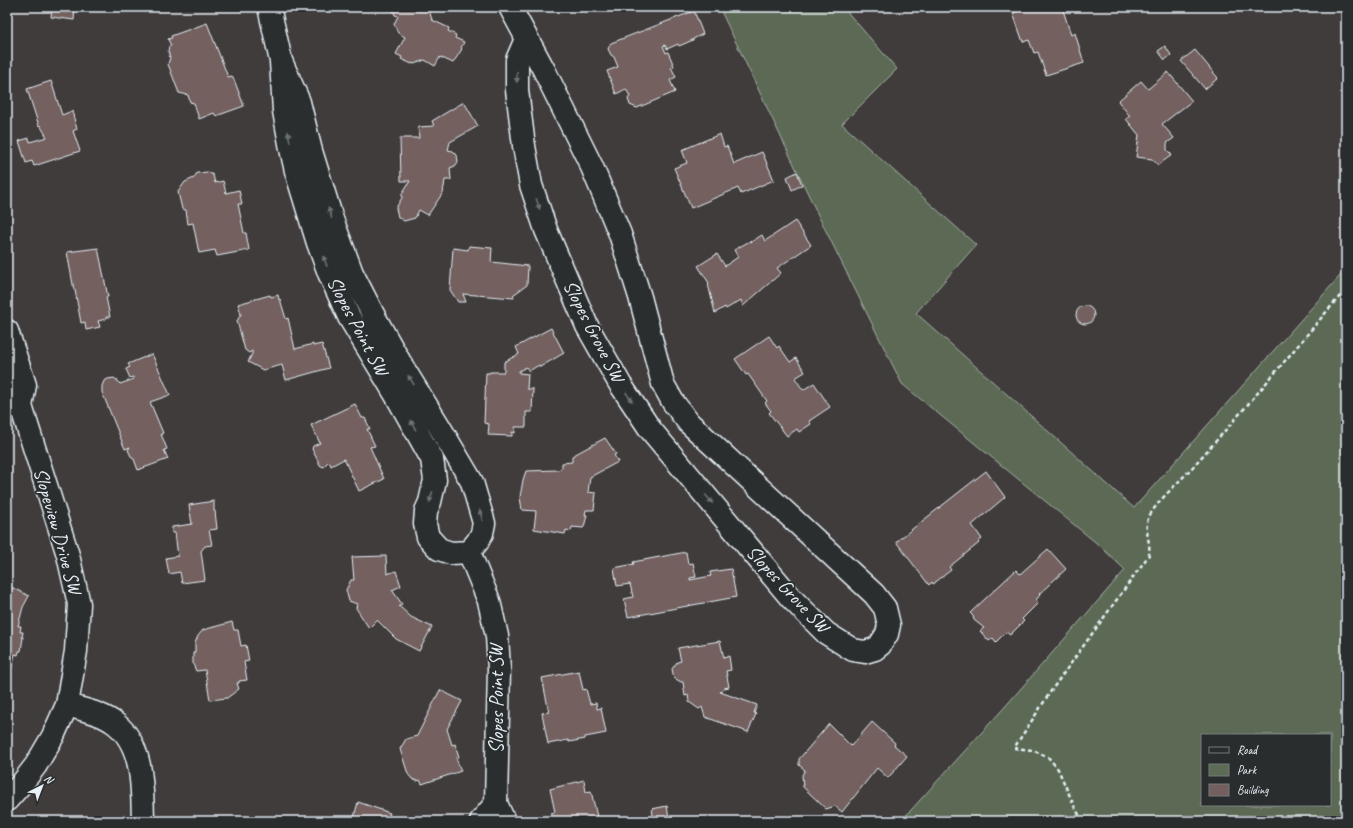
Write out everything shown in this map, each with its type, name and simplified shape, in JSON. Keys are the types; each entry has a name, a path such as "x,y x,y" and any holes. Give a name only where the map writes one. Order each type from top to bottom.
{"street":[{"name":"Slopes Point SW","path":"269,7 281,61 284,111 291,149 296,171 318,243 329,273 349,317 432,459 435,480 430,502 426,511 425,524 428,537 439,549 451,553 469,552"},
{"name":"Slopes Grove SW","path":"510,7 526,40 544,70 588,160 620,234 640,296 664,384 673,402 689,424 874,594 885,608 889,625 884,640 875,649 865,652 853,650 826,633 791,598 650,429 620,384 587,326 546,230 531,185 524,146 517,90 518,60 526,40"},
{"name":"Slopes Point SW","path":"281,61 299,102 311,150 332,218 352,272 375,318 402,366 472,482 484,523 480,537 469,552"},
{"name":"Slopeview Drive SW","path":"7,331 25,385 14,398 68,555 79,604 76,650 68,704 53,736 39,759 23,782 7,800"},
{"name":"Slopes Point SW","path":"469,552 489,601 497,636 499,669 500,812 481,821"},
{"path":"68,704 100,715 116,724 130,738 138,761 140,773 143,821"}],"path":[{"path":"1083,821 1074,808 1058,769 1048,756 1033,750 1014,748 1053,688 1149,555 1150,548 1147,521 1153,510 1196,464 1346,290"}],"green space":[{"path":"719,7 843,7 897,69 842,124 976,245 916,313 1134,508 1346,269 1346,821 988,821 985,819 985,821 901,821 1002,710 1125,570 1100,546 902,384 820,219"}],"building":[{"path":"30,7 75,7 74,20 51,17 52,9"},
{"path":"394,7 433,7 430,13 432,20 449,28 448,31 456,35 455,38 464,42 461,48 462,49 453,63 440,57 435,66 425,60 412,64 401,59 402,57 396,54 405,37 398,33 394,24 398,16 395,15 393,10"},
{"path":"1030,7 1062,7 1071,35 1075,33 1084,63 1046,75 1038,52 1034,53 1029,40 1023,42 1013,13"},
{"path":"694,11 703,34 679,46 678,44 667,49 665,45 663,46 666,53 668,52 674,66 671,67 676,77 670,80 675,92 637,108 630,105 628,99 630,96 626,89 616,94 607,71 618,67 614,57 608,49 611,43"},
{"path":"207,23 228,77 233,77 244,106 216,116 214,113 199,119 194,103 190,102 188,95 179,93 168,64 170,58 168,51 169,46 171,46 168,39 172,38 171,36"},
{"path":"1165,46 1171,55 1165,60 1158,51"},
{"path":"1195,50 1218,78 1205,89 1181,61"},
{"path":"1168,72 1192,101 1162,124 1174,138 1167,143 1167,150 1172,155 1158,165 1152,159 1136,157 1139,135 1126,119 1130,116 1118,101 1141,81 1148,89"},
{"path":"51,81 62,115 72,111 77,129 73,131 80,151 34,166 32,161 26,163 19,141 29,138 30,142 47,137 40,125 39,126 27,89"},
{"path":"464,102 478,126 450,142 448,150 453,151 457,155 458,162 455,166 450,168 451,180 445,180 444,191 428,215 419,210 415,218 404,221 398,217 396,208 403,196 401,195 410,181 401,181 400,138 419,138 418,127 434,126 432,121"},
{"path":"720,134 724,147 727,146 734,164 762,152 774,180 741,194 738,188 691,208 674,168 687,163 682,150"},
{"path":"208,172 213,175 215,183 223,181 226,193 239,190 242,204 238,204 249,250 217,256 215,250 199,253 193,223 188,224 186,210 182,209 178,192 185,182 194,178 197,173"},
{"path":"797,172 802,185 792,190 787,177"},
{"path":"795,221 811,245 777,268 781,273 743,306 741,300 726,309 725,307 715,313 709,283 698,266 717,254 725,266 738,257 734,250 762,235 765,241"},
{"path":"469,246 492,248 491,262 528,266 527,285 513,295 514,298 463,294 466,302 458,302 450,290 453,248 468,250"},
{"path":"98,248 108,297 106,297 110,317 106,317 106,319 98,321 100,327 86,330 85,322 81,323 67,252"},
{"path":"270,295 271,297 278,295 279,300 280,299 286,319 288,318 295,349 313,344 313,346 322,344 329,368 286,380 282,365 263,370 248,362 252,351 249,353 245,350 237,321 241,314 238,304"},
{"path":"1085,306 1091,309 1094,315 1091,321 1085,324 1079,321 1076,315 1079,309"},
{"path":"551,328 564,353 540,367 539,365 529,371 526,367 519,371 519,373 528,374 527,389 533,389 532,412 526,412 526,427 515,427 515,433 512,432 512,436 488,435 489,424 484,423 486,373 504,372 504,362 519,354 516,347"},
{"path":"769,336 777,348 779,346 790,362 796,358 805,372 795,378 803,390 814,383 830,407 809,421 811,424 799,432 797,429 787,436 769,413 771,411 765,403 767,401 748,374 746,375 735,359"},
{"path":"152,354 170,395 150,402 163,433 161,434 167,449 164,450 168,459 138,470 134,459 128,450 130,447 125,449 102,392 102,386 104,381 108,379 114,378 120,384 134,379 133,377 130,378 126,369 130,367 128,364"},
{"path":"355,404 362,418 365,418 370,429 367,429 375,446 370,447 384,479 359,491 344,459 331,466 329,461 323,467 320,465 312,449 313,446 320,443 311,425"},
{"path":"605,438 616,454 614,455 618,462 590,477 588,492 596,493 594,510 586,510 585,515 587,515 584,527 572,527 571,531 566,530 565,534 534,529 536,511 522,510 520,497 526,471 558,470 562,468 562,463 572,462 572,456"},
{"path":"986,471 1005,497 972,525 982,539 978,542 979,543 949,567 951,570 933,584 932,582 929,585 897,541"},
{"path":"214,501 217,529 209,530 212,545 205,546 201,551 205,580 182,583 180,572 169,574 166,558 178,556 175,533 172,533 172,527 192,524 189,505"},
{"path":"1048,549 1066,569 1039,594 1040,595 1036,600 1038,603 1022,619 1024,621 1010,635 1006,632 996,642 993,638 989,641 980,631 984,628 974,620 970,613 1016,570 1020,574"},
{"path":"686,552 688,564 693,563 696,577 690,578 690,580 711,576 710,572 731,569 736,597 628,617 624,599 633,597 630,584 617,586 614,568 634,564 633,562"},
{"path":"386,556 387,574 396,571 401,586 392,590 402,604 399,606 411,617 432,627 419,651 396,639 377,620 369,628 356,608 357,604 349,601 346,590 351,580 354,580 352,557"},
{"path":"7,585 29,596 23,607 18,626 21,626 20,632 23,632 21,651 19,651 18,655 15,654 11,671 7,670"},
{"path":"232,622 234,630 238,630 241,646 246,645 249,661 244,662 247,680 239,681 239,683 237,683 239,689 227,698 210,700 205,670 196,671 193,664 195,643 203,630"},
{"path":"720,641 724,658 729,656 731,670 726,671 729,687 724,688 720,692 757,705 754,713 756,714 748,732 705,717 702,707 699,709 689,702 688,695 685,696 683,682 674,678 672,669 677,662 681,661 678,648"},
{"path":"579,671 583,690 586,689 590,704 596,703 597,709 601,708 606,733 585,737 585,739 569,742 568,740 548,744 542,713 549,712 542,678"},
{"path":"440,690 462,701 447,729 452,745 455,744 459,757 456,758 461,771 422,784 420,780 417,781 412,779 408,774 400,749 406,739 417,736"},
{"path":"872,722 907,756 888,778 877,768 842,812 835,806 826,809 803,787 802,775 805,770 799,765 799,759 829,724 851,746"},
{"path":"584,780 586,792 591,791 598,821 552,821 551,813 555,812 550,789"},
{"path":"358,802 390,813 387,821 353,821"},
{"path":"667,806 669,819 654,821 652,809"}]}
